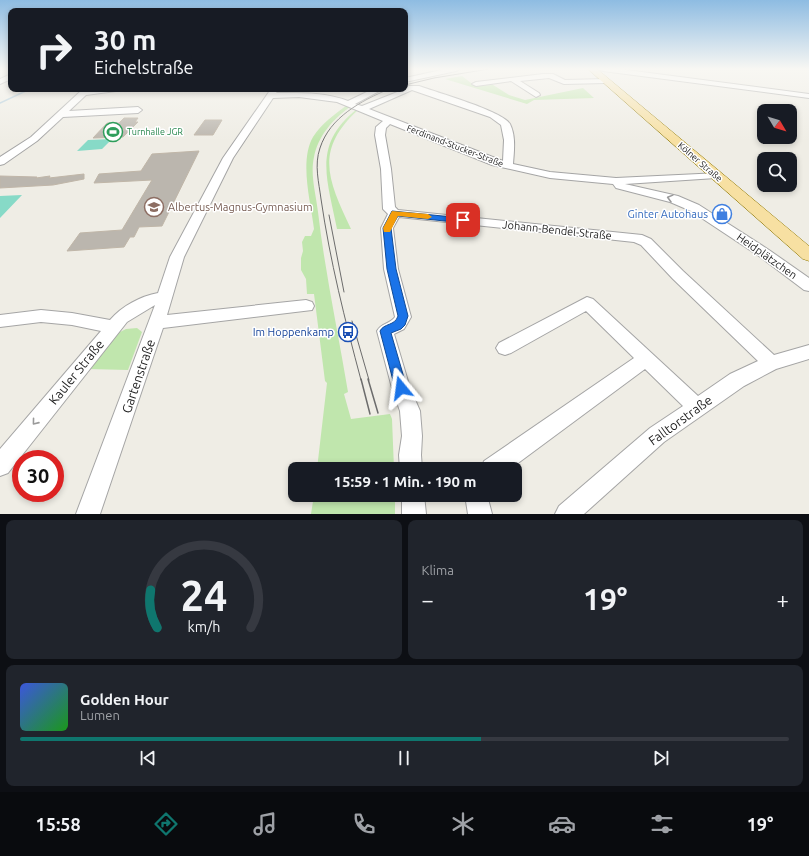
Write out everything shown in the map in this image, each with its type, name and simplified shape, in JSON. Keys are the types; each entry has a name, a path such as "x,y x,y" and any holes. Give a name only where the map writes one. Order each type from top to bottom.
{"main road":[{"name":"Kölner Straße","path":"619,93 809,255"}],"street":[{"path":"1,160 34,139 84,93"},
{"name":"Gartenstraße","path":"88,514 157,322 176,257 228,158 271,93"},
{"name":"Ferdinand-Stucker-Straße","path":"282,93 314,96 350,103 466,152 508,166 550,175 616,181 716,175"},
{"path":"350,103 371,93"},
{"path":"362,108 399,93"},
{"path":"430,93 493,115 505,124 509,140 508,166"},
{"path":"532,93 536,95"},
{"path":"786,93 809,96"},
{"path":"61,114 138,110"},
{"path":"389,120 381,126 380,135 386,168 389,209 395,213 387,228 391,269 403,316 402,322 398,326 385,331 401,388 410,411 412,436 410,462"},
{"name":"Heidplätzchen","path":"616,181 620,186 674,199 695,208 764,253 809,286"},
{"name":"Johann-Bendel-Straße","path":"395,213 637,238 646,242 678,275 771,363"},
{"name":"Kauler Straße","path":"0,465 121,318 148,300 164,296"},
{"path":"505,348 588,304 697,407"},
{"path":"157,322 306,306"},
{"path":"0,320 41,316 113,327"},
{"name":"Falltorstraße","path":"567,514 657,435 737,380 771,363 809,352"},
{"path":"502,462 646,359"},
{"path":"413,502 414,514"},
{"path":"477,502 480,514"}],"green space":[{"path":"491,93 506,93 525,100 559,93 588,93 594,98 534,100 527,104"},
{"path":"347,105 350,107 332,123 323,135 316,149 313,164 314,184 324,257 348,392 344,394 351,419 390,414 392,419 394,462 318,462 327,383 325,381 314,294 307,294 306,279 301,270 301,258 303,251 302,242 305,236 311,236 314,229 306,170 309,147 316,132"},
{"path":"357,109 358,110 344,125 335,139 330,153 329,167 332,182 336,196 351,229 337,229 327,179 326,164 328,150 333,136"},
{"path":"137,328 142,332 128,370 88,369 116,334 126,329"},
{"path":"313,502 395,502 395,514 311,514"}],"shaded area":[{"path":"112,139 102,149 77,151 88,140"},
{"path":"22,195 0,218 0,196"}],"building":[{"name":"Turnhalle JGR","path":"124,118 138,118 135,122 138,122 123,137 93,138 107,123 119,123"},
{"path":"205,120 222,120 213,135 194,135"},
{"name":"Albertus-Magnus-Gymnasium","path":"199,151 162,226 139,227 134,237 130,237 124,247 67,251 80,233 122,230 152,180 94,183 99,174 141,171 152,154"},
{"path":"84,174 84,179 53,185 0,188 0,176 37,177 36,178 50,176 49,178"}],"waterway":[{"path":"0,103 21,93"}],"tram line":[{"path":"361,380 333,268 318,180 317,161 320,148 331,127 348,111 381,93"},
{"path":"329,215 344,292"},
{"path":"352,321 369,380"},
{"path":"361,379 370,414"},
{"path":"368,379 378,413"}],"slow traffic":[{"path":"387,230 395,213 428,217"}],"place":[{"name":"Turnhalle JGR","path":"113,132"},
{"name":"Albertus-Magnus-Gymnasium","path":"154,207"},
{"name":"Ginter Autohaus","path":"722,214"},
{"name":"Im Hoppenkamp","path":"348,332"}],"route":[{"path":"401,388 385,331 398,326 402,322 403,316 391,269 387,228 395,213 463,220"}]}
